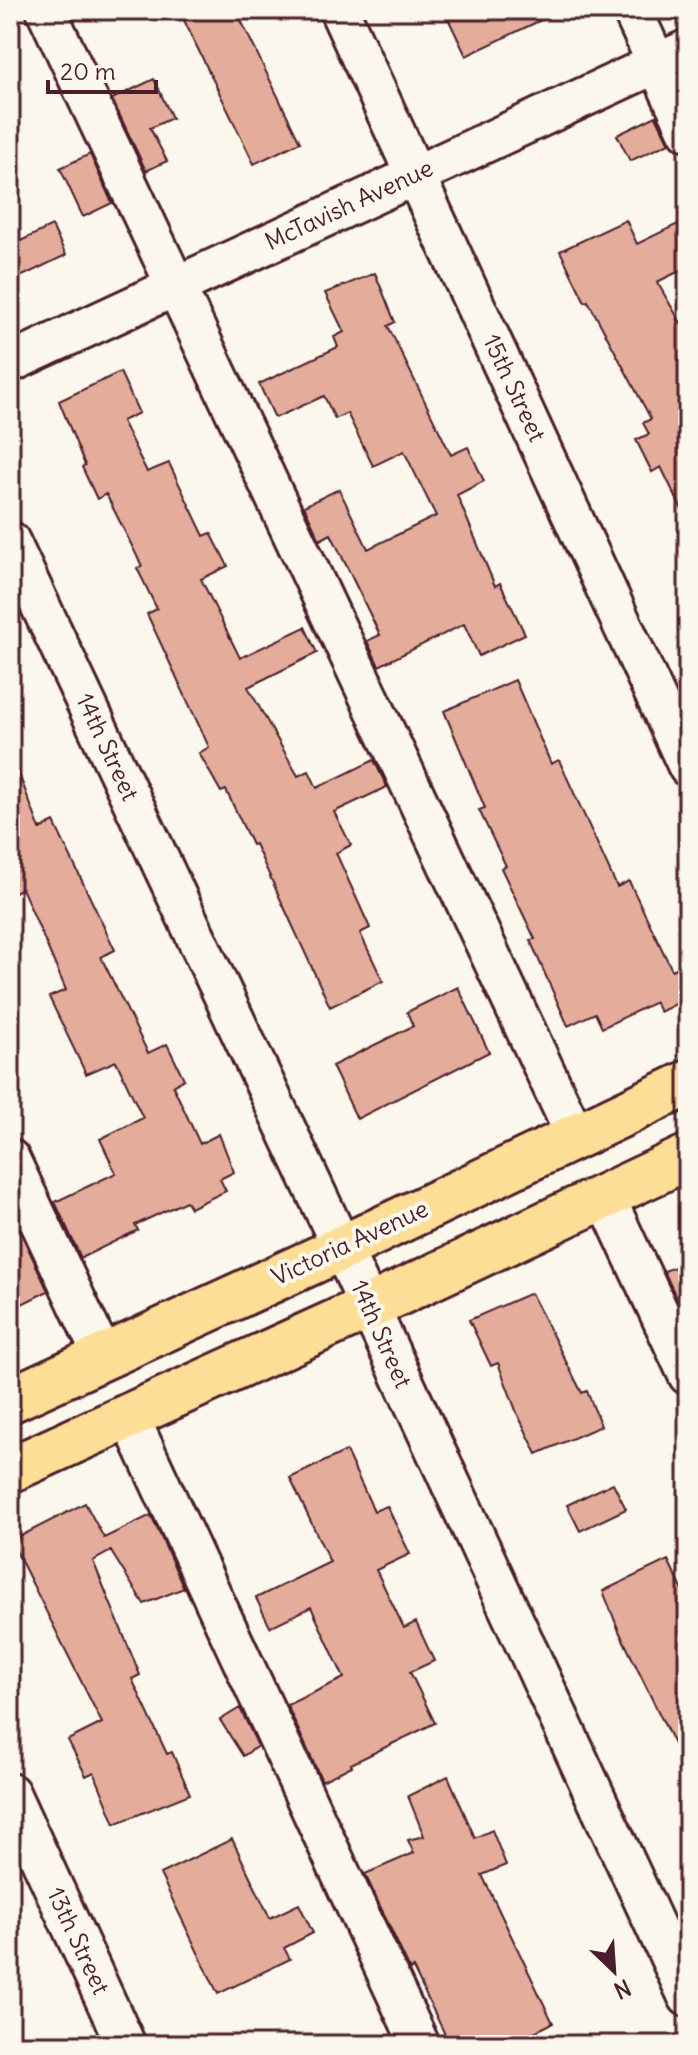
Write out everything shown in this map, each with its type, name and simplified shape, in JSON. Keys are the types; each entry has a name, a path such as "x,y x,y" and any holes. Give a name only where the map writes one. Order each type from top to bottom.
{"main road":[{"name":"Victoria Avenue","path":"10,1400 342,1248 688,1083"},
{"path":"10,1470 369,1307 688,1157"}],"street":[{"path":"46,10 575,1135"},
{"name":"15th Street","path":"339,10 688,767"},
{"path":"632,10 672,56 688,131"},
{"name":"McTavish Avenue","path":"10,363 672,56"},
{"name":"14th Street","path":"10,541 342,1248 688,1997"},
{"path":"10,1159 103,1357"},
{"path":"605,1196 688,1375"},
{"path":"129,1416 420,2045"},
{"name":"13th Street","path":"10,1793 126,2045"}],"building":[{"path":"179,10 236,10 300,142 254,164"},
{"path":"444,10 562,10 466,56"},
{"path":"154,79 172,118 150,128 167,161 146,171 112,99"},
{"path":"656,116 669,143 630,161 617,135"},
{"path":"90,154 112,203 83,217 60,168"},
{"path":"688,219 688,267 657,282 688,335 688,522 661,467 652,472 636,440 649,434 643,423 651,419 560,251 626,220 637,244"},
{"path":"52,226 66,255 10,282 10,246"},
{"path":"375,273 395,322 388,326 451,455 468,447 484,481 457,495 495,586 500,583 525,634 479,656 464,624 379,666 367,641 380,635 331,534 320,540 304,506 339,489 368,549 436,516 404,451 373,466 347,413 335,419 324,396 275,418 259,384 338,347 334,337 344,332 325,293"},
{"path":"120,372 139,413 122,421 147,472 169,463 204,536 211,533 228,566 201,579 240,658 305,627 317,653 248,687 298,776 309,771 317,788 374,760 387,787 334,812 351,845 336,853 370,928 360,933 383,981 330,1007 255,844 252,845 226,790 221,792 199,753 209,747 147,614 157,609 137,568 142,566 106,494 97,499 82,467 85,465 59,401"},
{"path":"515,680 551,764 559,760 617,887 629,881 672,970 688,963 688,998 660,1012 655,1002 602,1028 595,1013 568,1026 530,940 535,939 501,868 506,866 479,810 485,808 444,711"},
{"path":"12,756 40,829 54,822 115,950 101,957 148,1053 167,1044 184,1079 173,1086 200,1144 219,1134 234,1172 220,1179 226,1191 190,1208 186,1201 135,1225 138,1230 81,1258 55,1202 116,1173 100,1139 143,1118 116,1061 86,1074 49,997 66,990 22,888 10,894"},
{"path":"458,987 489,1052 357,1119 332,1066 413,1026 407,1012"},
{"path":"21,1233 48,1291 10,1310 10,1238"},
{"path":"680,1265 688,1283 688,1323 664,1271"},
{"path":"531,1293 582,1393 587,1391 601,1426 537,1454 498,1363 491,1366 469,1320"},
{"path":"346,1451 374,1511 387,1506 410,1554 376,1570 404,1628 416,1622 434,1661 410,1672 435,1723 322,1781 287,1705 344,1678 311,1607 270,1627 256,1598 330,1562 290,1478"},
{"path":"613,1483 626,1509 580,1531 567,1505"},
{"path":"85,1503 104,1538 151,1515 184,1588 144,1604 111,1551 93,1561 140,1675 132,1679 167,1754 172,1752 190,1794 115,1824 94,1772 86,1776 68,1740 102,1723 11,1541"},
{"path":"668,1560 688,1601 688,1773 619,1631 603,1591"},
{"path":"240,1708 258,1746 243,1756 220,1720"},
{"path":"448,1776 475,1838 492,1830 506,1865 482,1875 553,2023 507,2045 450,2045 413,1968 410,1970 365,1874 414,1853 408,1840 424,1836 408,1796"},
{"path":"232,1839 270,1918 299,1904 313,1933 284,1948 290,1959 218,1994 160,1874"}]}
